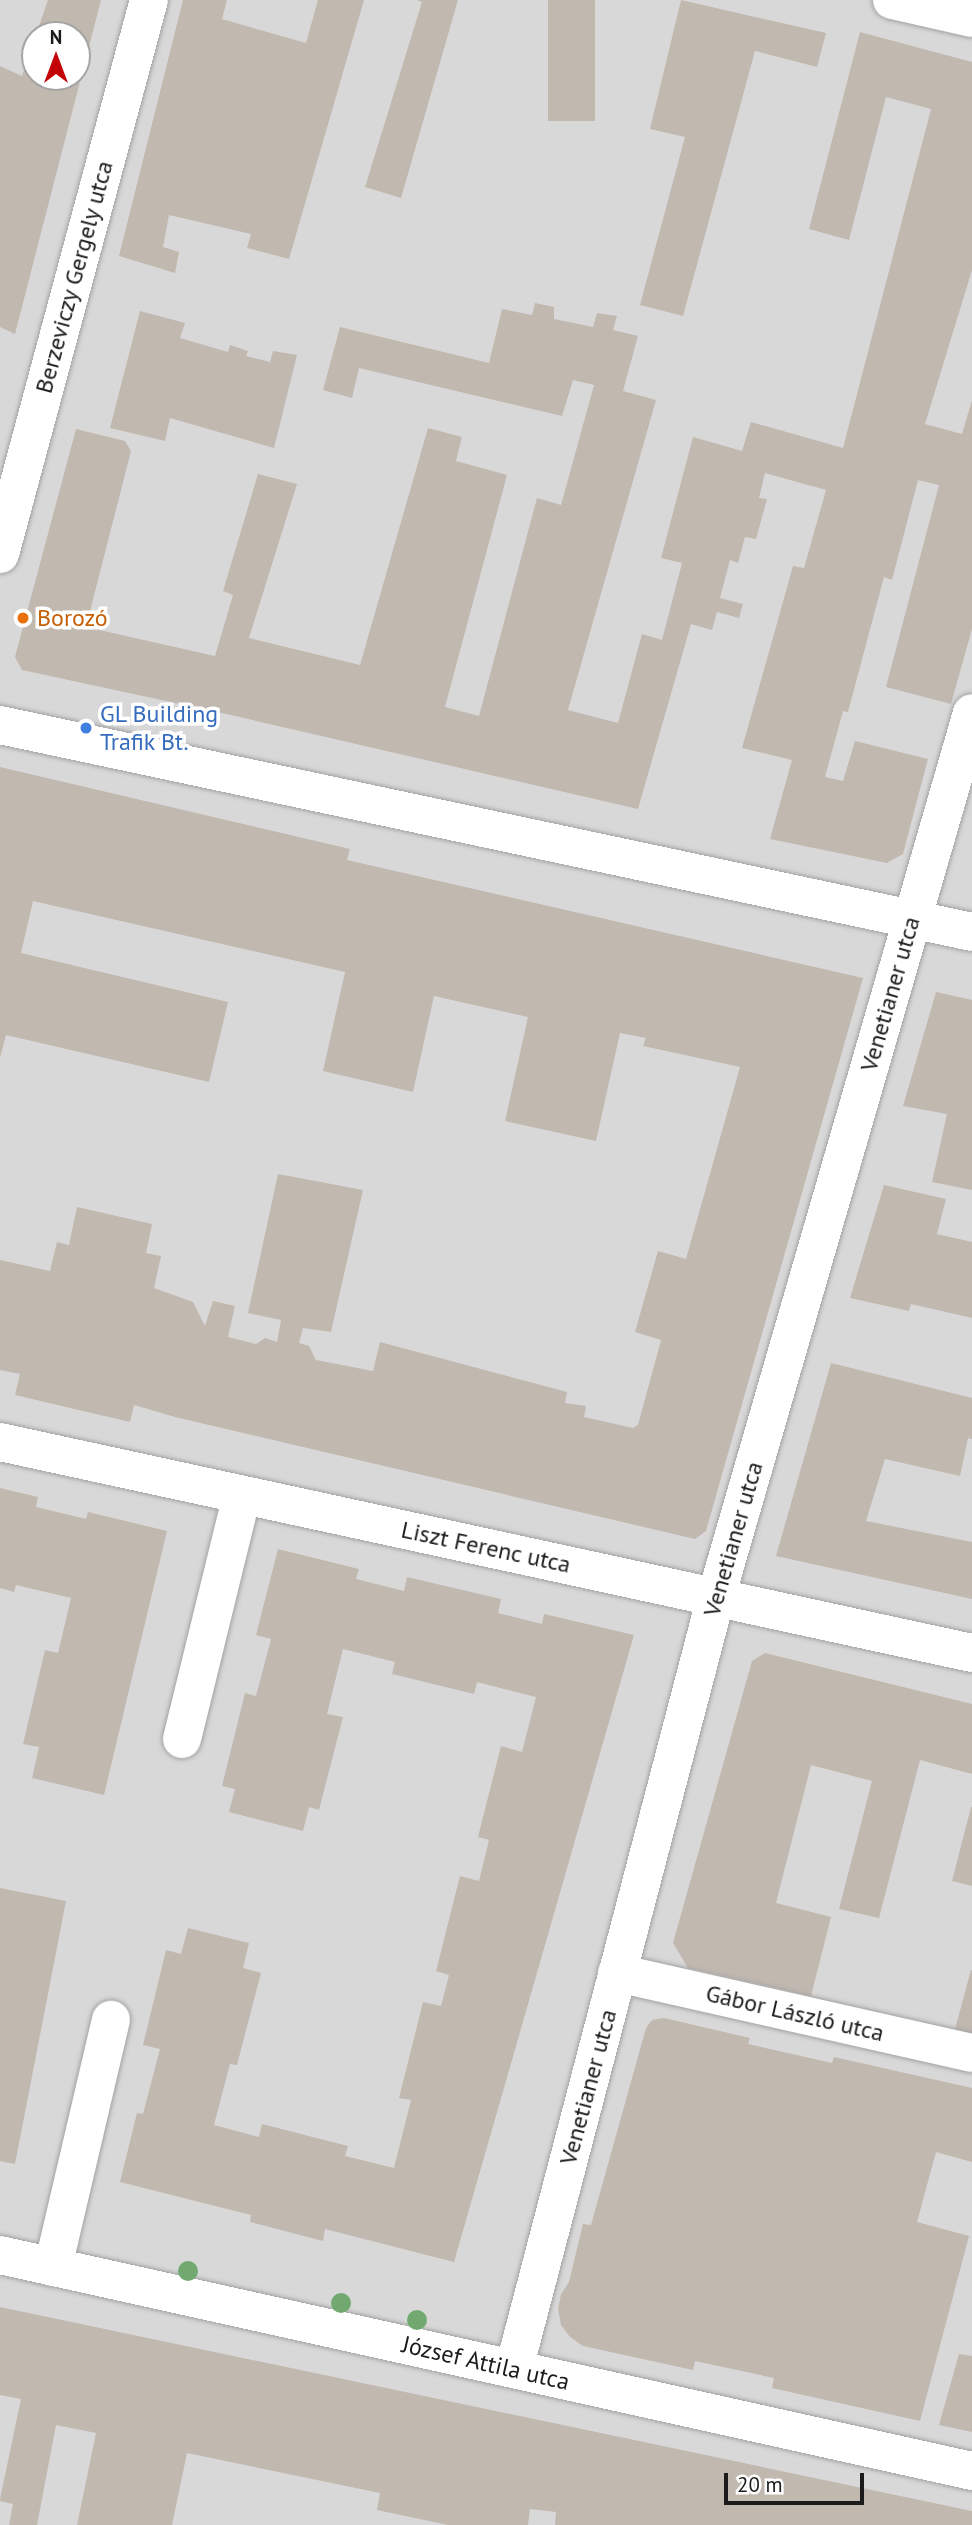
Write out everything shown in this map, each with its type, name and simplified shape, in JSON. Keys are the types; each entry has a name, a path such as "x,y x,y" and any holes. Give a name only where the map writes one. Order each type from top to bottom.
{"street":[{"name":"Berzeviczy Gergely utca","path":"0,554 149,0"},
{"path":"892,0 972,18"},
{"name":"Venetianer utca","path":"514,2369 716,1597 972,713"},
{"path":"0,725 912,917 972,932"},
{"name":"Liszt Ferenc utca","path":"0,1442 972,1653"},
{"path":"182,1739 242,1495"},
{"name":"Gábor László utca","path":"617,1973 972,2053"},
{"path":"53,2267 111,2020"},
{"name":"József Attila utca","path":"0,2255 972,2471"}],"shaded area":[{"path":"0,0 972,0 972,2525 0,2525"}],"building":[{"path":"48,0 101,0 91,39 91,21 41,21"},
{"path":"183,0 227,0 222,19 306,43 318,0 364,0 289,259 247,248 251,234 169,215 163,247 179,252 175,273 119,256"},
{"path":"417,0 458,0 401,198 365,187 422,2"},
{"path":"548,0 595,0 595,121 548,121"},
{"path":"681,0 826,33 817,67 755,51 683,316 640,305 685,137 650,129"},
{"path":"860,32 972,62 972,270 925,424 962,434 972,400 972,629 951,704 886,687 939,485 918,480 892,580 884,577 848,712 843,711 825,777 843,781 855,741 928,759 903,854 887,863 770,839 792,760 742,748 793,566 804,568 826,490 765,473 759,498 767,499 756,539 745,537 738,563 730,560 720,598 743,604 739,618 717,612 712,630 691,624 638,809 22,670 15,657 76,429 125,441 131,451 86,627 215,656 233,595 223,591 258,474 297,484 249,638 360,665 428,428 462,437 456,461 507,475 445,707 479,716 537,498 561,505 594,385 573,380 562,416 359,368 352,398 323,390 340,327 489,363 502,309 532,315 535,303 554,307 554,319 593,327 597,313 617,316 613,330 638,336 623,391 656,400 568,710 618,723 642,634 662,640 682,563 661,558 693,437 742,451 751,422 843,448 931,109 886,97 849,240 809,229"},
{"path":"0,66 21,76 21,91 78,91 15,334 0,327"},
{"path":"140,311 185,323 180,338 228,352 230,345 248,351 246,356 270,362 273,351 297,355 274,448 170,418 165,441 110,428"},
{"path":"0,767 350,849 347,860 863,978 706,1531 695,1539 175,1417 134,1405 130,1422 15,1395 20,1374 0,1370 0,1260 50,1271 57,1242 69,1245 77,1207 152,1224 146,1253 161,1256 154,1288 193,1302 205,1326 213,1301 235,1306 228,1337 256,1344 265,1338 277,1342 281,1320 248,1313 278,1174 363,1190 331,1332 303,1328 299,1343 309,1346 316,1360 373,1371 380,1342 567,1392 565,1403 586,1406 584,1417 633,1428 638,1425 661,1340 635,1332 658,1251 686,1259 740,1067 643,1046 646,1038 620,1033 596,1141 505,1121 528,1017 434,996 413,1092 323,1071 345,972 33,901 21,953 228,1002 209,1082 6,1035 0,1058"},
{"path":"936,992 972,1000 972,1190 932,1182 947,1114 903,1106"},
{"path":"884,1185 946,1199 937,1234 972,1242 972,1318 911,1304 909,1311 850,1298"},
{"path":"831,1363 972,1398 972,1439 968,1438 960,1476 885,1459 866,1521 972,1542 972,1599 776,1556"},
{"path":"0,1488 38,1497 36,1507 86,1519 88,1512 167,1531 104,1795 32,1778 39,1747 23,1744 45,1650 58,1653 71,1598 16,1585 14,1592 0,1588"},
{"path":"278,1549 359,1569 356,1579 404,1591 407,1577 501,1599 498,1613 542,1624 544,1614 634,1635 454,2262 325,2229 323,2241 250,2222 251,2215 120,2182 137,2113 143,2114 160,2049 143,2045 166,1950 181,1954 188,1928 249,1943 243,1968 261,1973 237,2065 230,2064 214,2125 259,2137 262,2124 348,2146 345,2156 394,2168 411,2100 399,2098 423,2002 441,2006 449,1975 436,1971 460,1876 479,1881 489,1840 478,1837 501,1746 522,1752 536,1697 477,1682 474,1694 392,1674 395,1662 343,1649 327,1714 343,1717 319,1810 309,1807 303,1831 229,1812 235,1789 222,1786 245,1693 256,1696 271,1639 256,1635"},
{"path":"765,1653 972,1704 972,1774 920,1760 879,1918 839,1909 872,1781 811,1765 776,1903 831,1917 811,1996 688,1968 673,1943 752,1661"},
{"path":"972,1807 972,1886 952,1881"},
{"path":"0,1888 66,1901 15,2164 0,2161"},
{"path":"972,1970 972,2033 955,2029"},
{"path":"664,2018 750,2038 748,2044 832,2063 834,2057 972,2088 972,2162 936,2152 917,2222 969,2236 920,2421 772,2388 774,2378 695,2361 693,2370 583,2346 570,2337 561,2325 558,2309 561,2294 569,2282 583,2224 591,2225 646,2028 652,2020"},
{"path":"0,2307 972,2511 972,2525 555,2525 556,2512 530,2509 528,2525 448,2525 377,2510 380,2493 187,2453 172,2525 77,2525 96,2433 56,2425 37,2525 9,2525 13,2504 0,2499 21,2399 0,2395"},
{"path":"959,2354 972,2356 972,2432 939,2425"}],"place":[{"name":"Borozó","path":"23,618"},
{"name":"GL Building Trafik Bt.","path":"86,728"}]}
